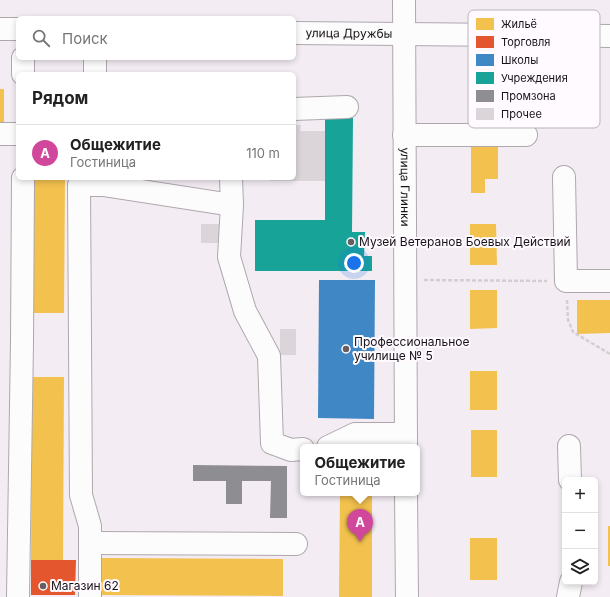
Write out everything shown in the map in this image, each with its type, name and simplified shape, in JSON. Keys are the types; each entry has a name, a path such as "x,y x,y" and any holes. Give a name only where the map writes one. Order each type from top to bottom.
{"street":[{"name":"улица Глинки","path":"404,0 406,441"},
{"path":"0,29 16,29"},
{"name":"улица Дружбы","path":"296,33 468,35"},
{"name":"улица Дружбы","path":"600,36 610,36"},
{"path":"23,60 23,72"},
{"path":"95,60 95,72"},
{"path":"296,109 347,107"},
{"path":"0,134 16,134"},
{"path":"404,134 526,135"},
{"path":"564,177 566,281 610,281"},
{"path":"18,597 10,541 22,342 23,180"},
{"path":"231,180 232,205 229,257 245,310 269,356 272,443 291,450 300,449"},
{"path":"90,597 90,526 81,495 79,185 103,182 232,205"},
{"path":"334,444 355,434 406,441"},
{"path":"569,446 570,477"},
{"path":"406,496 407,597"},
{"path":"90,543 296,544"},
{"path":"568,597 570,585"}],"path":[{"path":"405,280 566,281 568,320 573,332 610,354"}],"building: Жильё":[{"path":"0,89 4,89 4,122 0,122"},
{"path":"471,144 498,144 498,179 485,179 485,193 471,193"},
{"path":"33,180 65,180 64,313 32,313"},
{"path":"470,224 496,224 497,265 470,265"},
{"path":"470,290 497,290 497,328 470,329"},
{"path":"577,300 610,300 610,333 577,334"},
{"path":"470,371 497,371 497,410 470,410"},
{"path":"32,377 64,377 63,560 31,560"},
{"path":"471,430 497,430 497,477 471,477"},
{"path":"340,496 372,496 372,597 339,597"},
{"path":"608,526 610,526 610,566 608,566"},
{"path":"470,538 497,538 497,580 470,580"},
{"path":"98,558 283,559 283,596 98,595"}],"building: Торговля":[{"path":"31,560 76,560 75,595 31,595"}],"building: Школы":[{"name":"Профессиональное училище № 5","path":"319,280 375,280 374,419 318,418"}],"building: Учреждения":[{"path":"325,118 353,118 352,232 365,232 364,256 372,256 372,271 255,271 255,220 325,220"}],"building: Промзона":[{"path":"193,465 287,466 287,518 270,518 271,481 242,481 242,504 226,504 226,481 193,481"}],"building: Прочее":[{"path":"296,125 301,125 300,131 325,131 325,181 270,181 296,180"},
{"path":"201,224 220,224 220,243 201,243"},
{"path":"280,329 296,329 296,355 280,355"}],"place":[{"name":"Музей Ветеранов Боевых Действий","path":"351,242"},
{"name":"Профессиональное училище № 5","path":"346,349"},
{"name":"Общежитие","path":"360,542"},
{"name":"Магазин 62","path":"43,586"}]}
